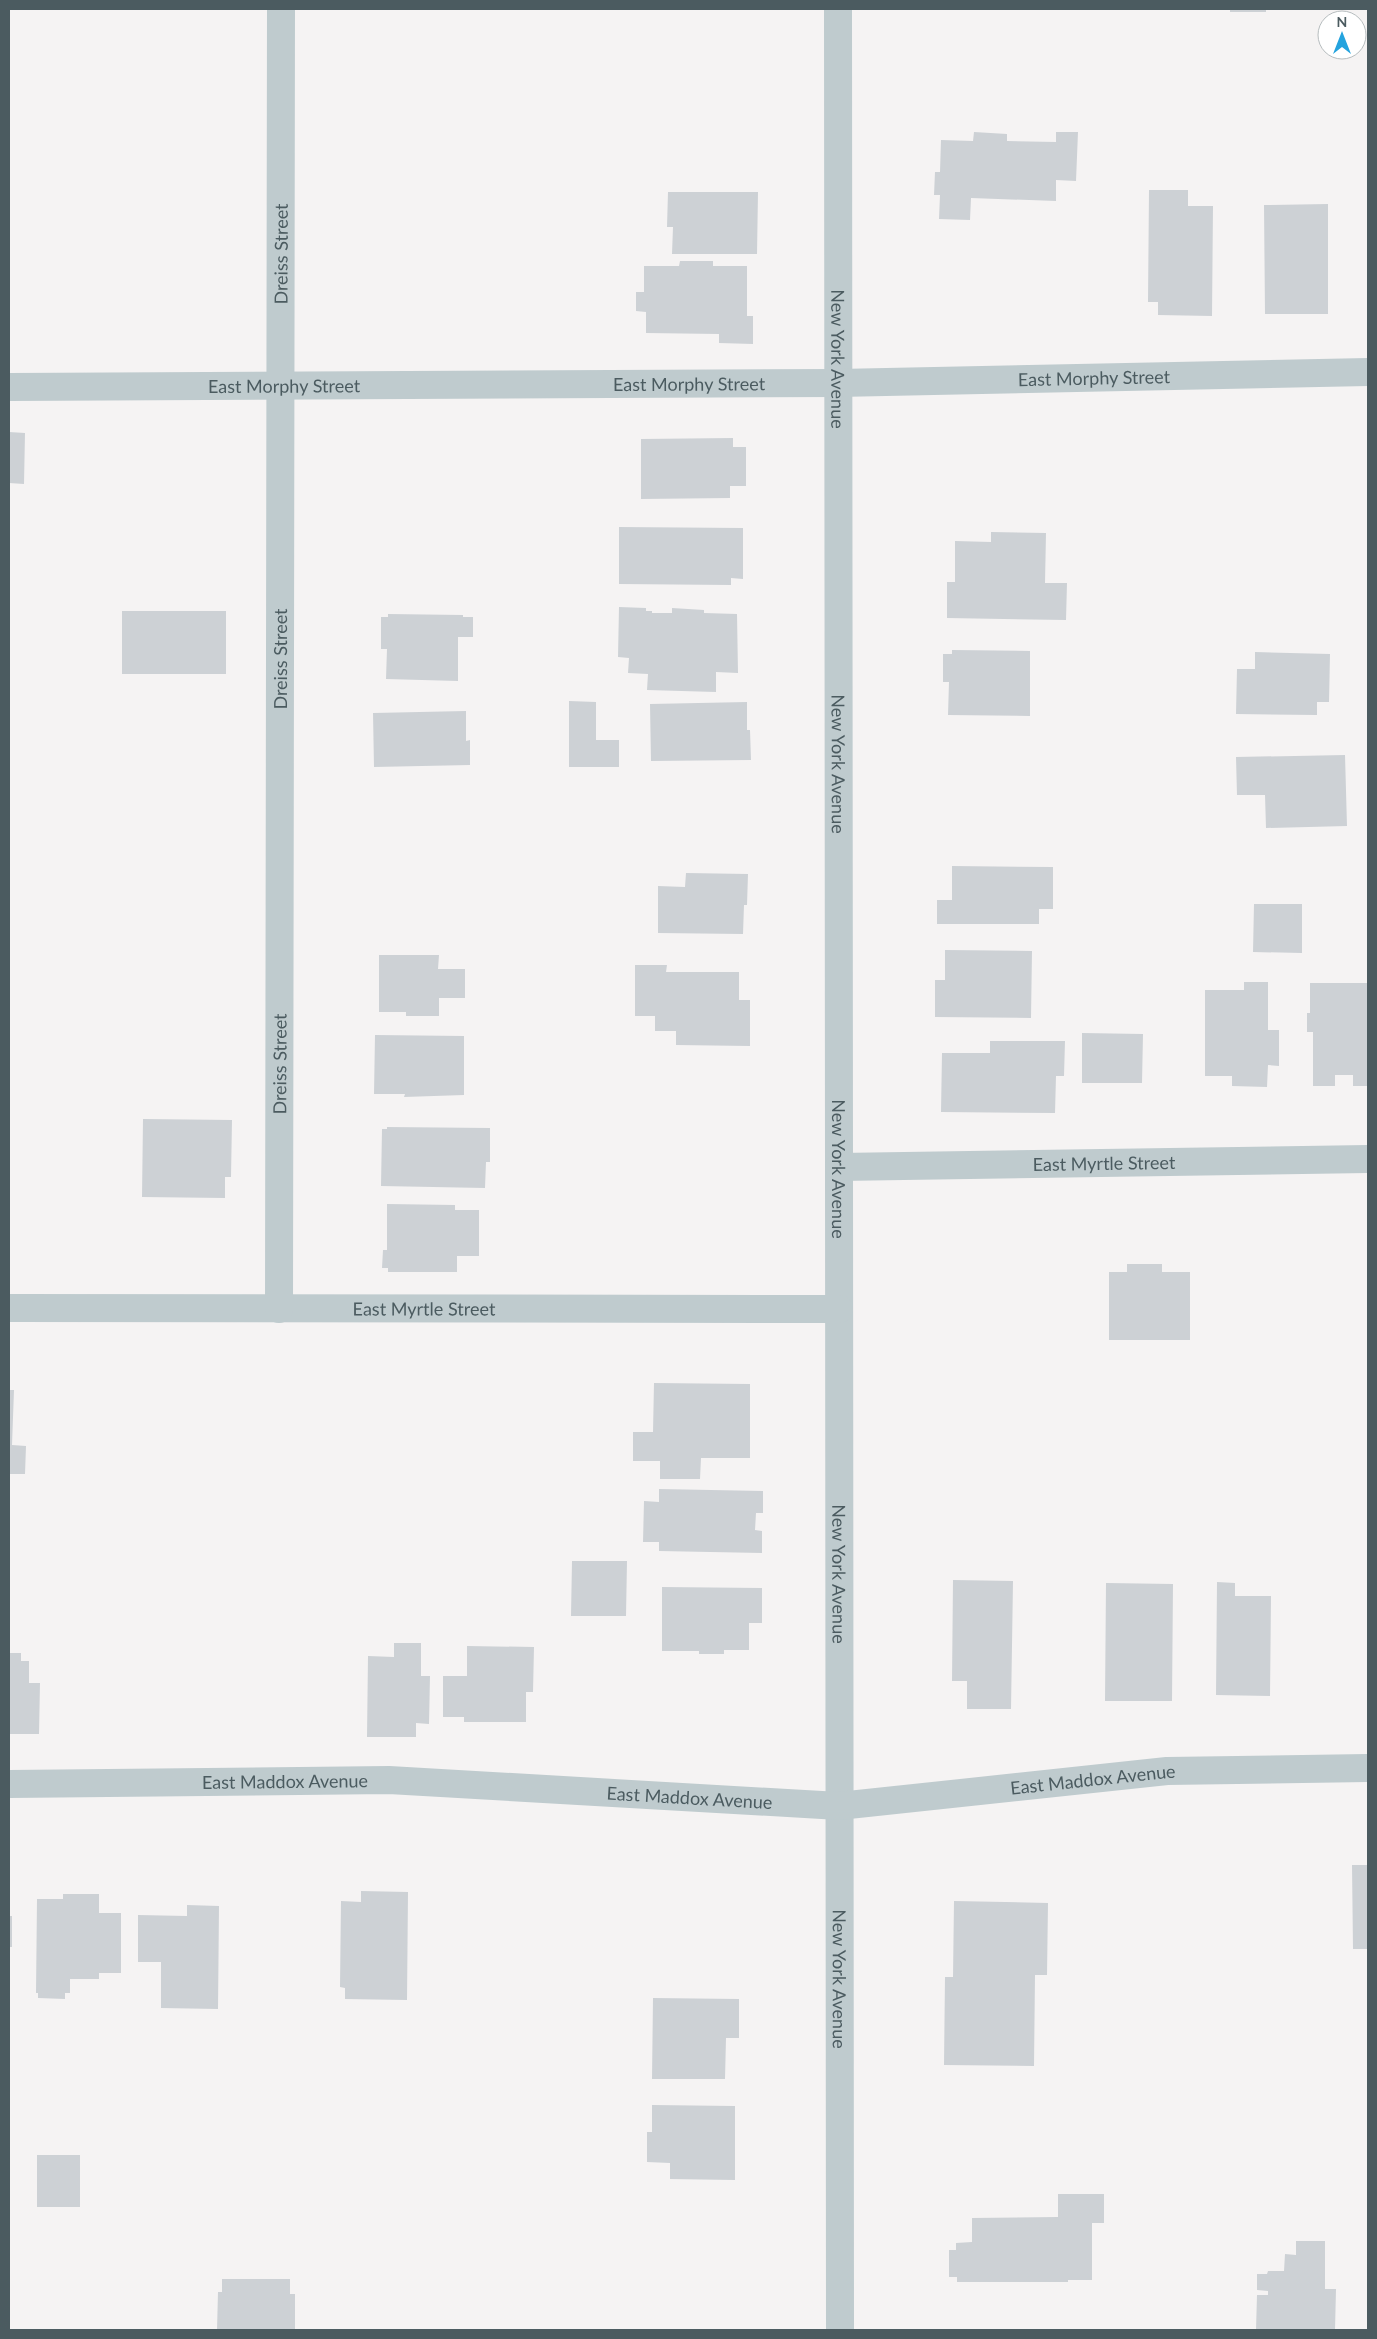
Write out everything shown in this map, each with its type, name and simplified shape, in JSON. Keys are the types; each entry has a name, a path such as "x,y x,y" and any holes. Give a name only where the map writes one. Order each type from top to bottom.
{"street":[{"name":"Dreiss Street","path":"279,1309 281,9"},
{"name":"New York Avenue","path":"838,9 840,2330"},
{"name":"East Morphy Street","path":"9,387 838,383 1368,372"},
{"name":"East Myrtle Street","path":"839,1167 1368,1159"},
{"name":"East Myrtle Street","path":"9,1308 839,1309"},
{"name":"East Maddox Avenue","path":"9,1784 389,1780 839,1806 1167,1771 1368,1768"}],"building":[{"path":"1230,9 1266,9 1266,12 1230,12"},
{"path":"974,132 1007,134 1007,141 1056,142 1056,132 1078,132 1076,181 1056,180 1056,201 971,198 970,220 939,219 940,195 934,195 935,172 940,172 941,140 973,141"},
{"path":"1149,190 1188,190 1188,206 1213,206 1212,316 1158,315 1158,302 1148,302"},
{"path":"668,192 758,192 757,254 672,254 673,227 667,227"},
{"path":"1328,204 1328,314 1265,314 1264,205"},
{"path":"680,261 713,261 713,266 747,266 747,316 753,316 753,344 719,343 719,334 646,333 646,312 636,311 636,292 644,292 644,266 679,266"},
{"path":"9,432 25,433 24,484 9,483"},
{"path":"733,438 733,447 746,447 746,486 730,486 730,498 641,499 641,439"},
{"path":"619,527 743,528 743,579 731,578 731,585 619,584"},
{"path":"991,532 1046,533 1045,583 1067,583 1066,620 947,618 947,582 955,582 955,541 991,542"},
{"path":"619,607 646,608 646,611 652,611 652,613 672,613 672,608 704,610 704,613 737,614 738,673 716,672 716,692 647,690 648,674 628,673 629,658 618,657"},
{"path":"122,611 226,611 226,674 122,674"},
{"path":"388,614 463,615 463,617 473,617 473,637 458,637 458,681 386,679 387,649 381,649 381,617 388,617"},
{"path":"952,650 1030,651 1030,716 948,715 949,682 943,682 943,654 952,654"},
{"path":"1255,652 1330,654 1329,702 1317,702 1317,715 1236,714 1237,669 1255,669"},
{"path":"569,701 596,702 596,740 619,740 619,767 569,767"},
{"path":"747,702 747,730 750,730 751,760 651,761 650,704"},
{"path":"466,711 466,741 470,740 470,765 374,767 373,713"},
{"path":"1345,755 1347,826 1266,828 1265,795 1237,795 1236,757"},
{"path":"952,866 1053,867 1053,909 1039,909 1039,924 937,924 937,900 952,900"},
{"path":"686,873 748,874 747,905 744,905 743,934 658,933 658,886 685,887"},
{"path":"1254,904 1302,904 1302,953 1253,952"},
{"path":"945,950 1032,951 1031,1018 935,1017 935,980 945,980"},
{"path":"379,955 439,955 438,969 465,969 465,998 439,998 439,1016 406,1016 406,1012 379,1012"},
{"path":"635,965 667,965 666,972 739,972 739,1000 750,1000 750,1046 676,1045 676,1031 655,1031 655,1016 635,1016"},
{"path":"1244,982 1268,982 1268,1030 1279,1030 1279,1066 1268,1065 1267,1087 1232,1086 1232,1076 1205,1076 1205,990 1244,990"},
{"path":"1310,983 1368,983 1368,1086 1353,1086 1353,1075 1335,1075 1335,1086 1313,1086 1313,1032 1307,1032 1307,1013 1310,1013"},
{"path":"1082,1033 1143,1034 1142,1083 1082,1083"},
{"path":"375,1035 464,1036 464,1095 404,1097 405,1094 374,1094"},
{"path":"990,1041 1065,1041 1064,1076 1056,1076 1055,1113 941,1112 942,1053 990,1053"},
{"path":"143,1119 232,1120 231,1177 225,1177 225,1198 142,1197"},
{"path":"387,1127 490,1128 490,1162 486,1162 485,1188 381,1186 382,1129 387,1129"},
{"path":"387,1204 455,1205 455,1210 479,1210 479,1256 457,1256 457,1272 388,1272 388,1268 382,1268 383,1250 387,1250"},
{"path":"1127,1264 1162,1264 1162,1272 1190,1272 1190,1340 1109,1340 1109,1272 1127,1272"},
{"path":"654,1383 750,1384 750,1458 701,1458 700,1479 660,1479 660,1461 633,1461 633,1432 653,1432"},
{"path":"9,1390 14,1390 12,1445 26,1446 25,1474 9,1474"},
{"path":"659,1489 763,1491 763,1513 756,1513 755,1530 762,1531 762,1553 659,1551 659,1542 643,1542 644,1501 659,1502"},
{"path":"572,1561 627,1561 626,1616 571,1616"},
{"path":"953,1580 1013,1581 1011,1709 967,1709 967,1681 952,1681"},
{"path":"1217,1582 1235,1583 1235,1596 1271,1596 1270,1696 1216,1695"},
{"path":"1106,1583 1173,1584 1172,1701 1105,1701"},
{"path":"662,1587 762,1588 762,1623 749,1623 749,1650 724,1650 724,1654 699,1654 699,1651 662,1651"},
{"path":"394,1643 421,1643 421,1676 430,1676 429,1724 416,1723 416,1737 367,1737 368,1656 394,1657"},
{"path":"467,1646 534,1647 533,1692 526,1692 526,1722 464,1722 464,1717 443,1717 443,1676 467,1676"},
{"path":"9,1653 21,1653 21,1661 29,1661 29,1683 40,1683 39,1734 9,1734"},
{"path":"1352,1865 1368,1865 1368,1949 1353,1949"},
{"path":"361,1891 408,1892 407,2000 345,1999 345,1988 340,1987 341,1901 361,1902"},
{"path":"63,1894 99,1894 99,1913 121,1913 121,1973 99,1973 99,1979 70,1979 70,1993 65,1993 65,1999 38,1998 38,1993 36,1993 37,1899 63,1899"},
{"path":"954,1901 1048,1903 1047,1975 1035,1975 1034,2066 944,2065 945,1977 953,1977"},
{"path":"187,1905 219,1906 218,2009 161,2008 161,1962 138,1962 138,1915 187,1916"},
{"path":"9,1916 12,1916 12,1947 9,1947"},
{"path":"653,1998 739,1999 739,2038 726,2038 725,2079 652,2079"},
{"path":"652,2105 735,2106 735,2180 670,2179 670,2163 647,2162 647,2132 652,2132"},
{"path":"37,2155 80,2155 80,2207 37,2207"},
{"path":"1058,2194 1104,2194 1104,2223 1092,2223 1092,2280 1068,2280 1068,2282 957,2282 957,2277 949,2277 949,2250 956,2250 956,2243 972,2242 972,2218 1058,2217"},
{"path":"1296,2241 1325,2241 1325,2289 1336,2289 1335,2330 1256,2330 1257,2295 1268,2295 1268,2291 1257,2290 1257,2274 1267,2274 1268,2271 1284,2271 1285,2254 1296,2255"},
{"path":"222,2279 290,2279 290,2294 295,2294 295,2330 217,2330 218,2292 222,2292"}]}
